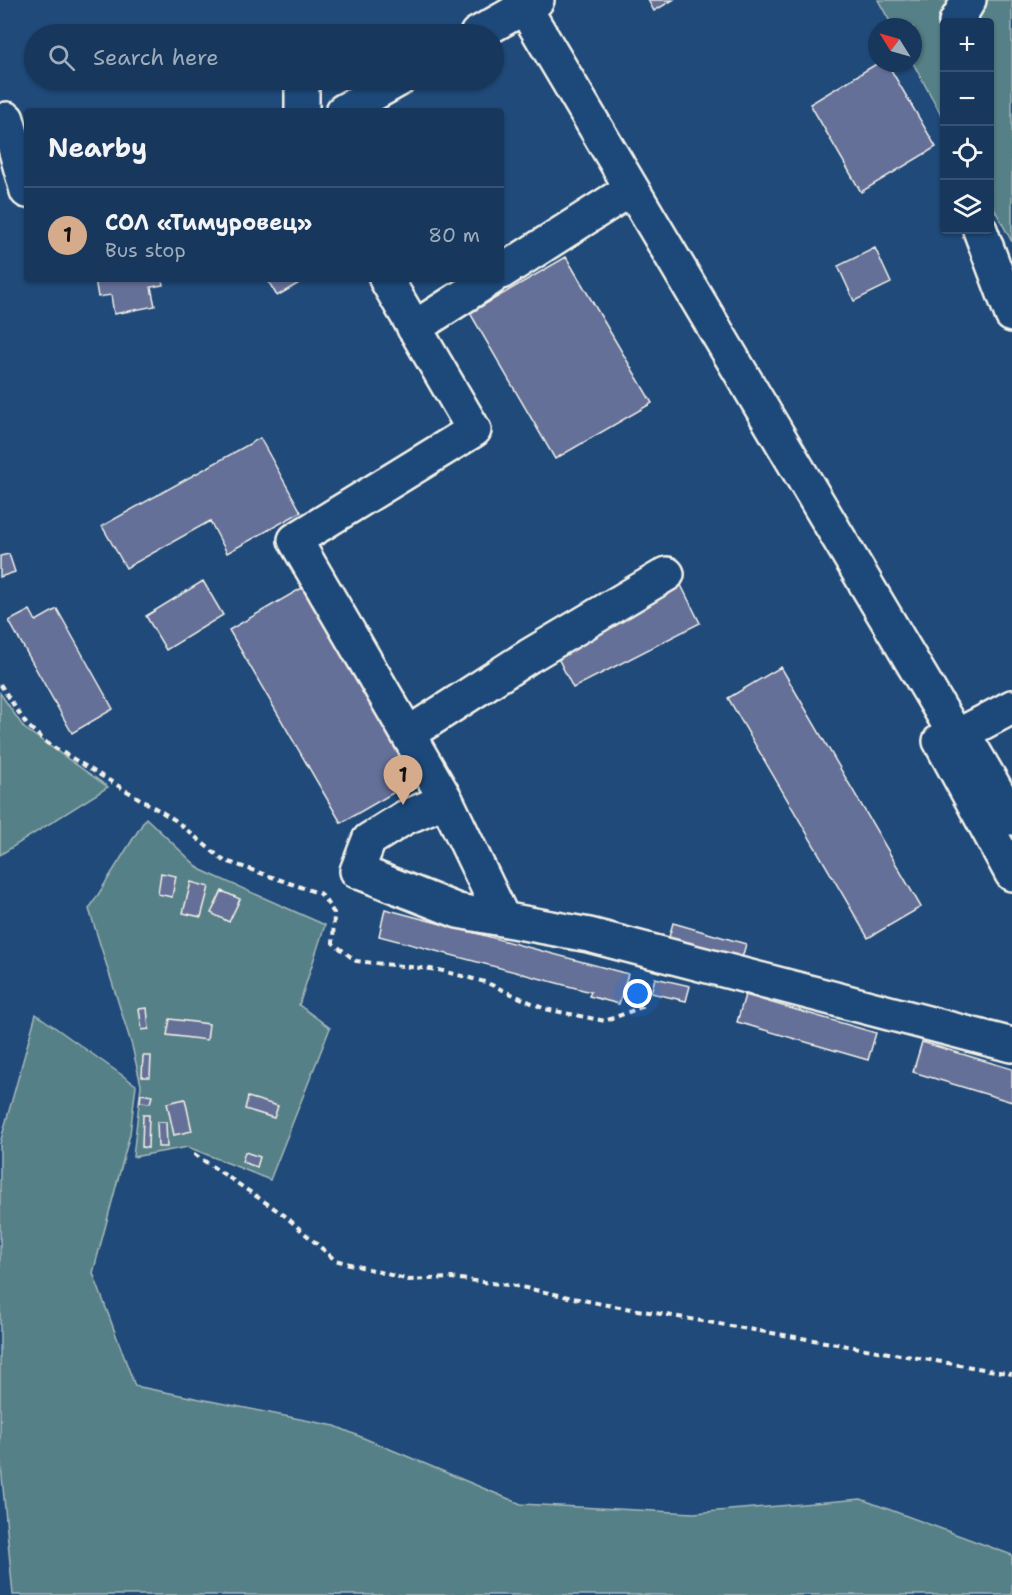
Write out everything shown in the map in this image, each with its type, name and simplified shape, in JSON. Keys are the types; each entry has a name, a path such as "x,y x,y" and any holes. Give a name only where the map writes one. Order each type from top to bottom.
{"street":[{"path":"958,18 969,0"},
{"path":"493,24 527,2 631,189 959,735 1012,818"},
{"path":"302,90 302,108"},
{"path":"348,108 380,90"},
{"path":"7,119 24,180"},
{"path":"504,270 631,189"},
{"path":"982,234 1012,315"},
{"path":"388,282 474,430 295,540 446,800 503,919"},
{"path":"414,328 485,282"},
{"path":"408,734 528,657 667,574"},
{"path":"1012,707 959,735 940,741 1012,874"},
{"path":"446,800 404,818 369,840 357,871 458,911 589,935 1012,1045"}],"path":[{"path":"0,684 27,725 47,743 175,820 223,860 321,894 334,913 333,943 356,961 439,970 484,982 545,1009 605,1021 642,1006 657,952"},
{"path":"194,1154 284,1215 335,1260 410,1280 451,1278 516,1286 602,1304 1012,1374"}],"green space":[{"path":"878,0 1012,0 1012,242 994,208 994,18 940,18 940,113 918,72 922,72 922,18 888,18"},
{"path":"0,693 24,728 108,787 0,855"},
{"path":"146,818 201,870 325,925 299,1005 330,1028 270,1180 188,1147 133,1157 141,1085 132,1046 89,909"},
{"path":"36,1014 136,1085 130,1134 93,1273 135,1386 335,1426 521,1504 694,1513 861,1499 1012,1555 1012,1595 13,1595 0,1455 0,1143"}],"building":[{"path":"648,0 673,0 654,11"},
{"path":"868,69 868,72 892,72 936,147 861,192 810,104"},
{"path":"875,248 891,283 854,301 838,266"},
{"path":"566,257 652,403 555,459 470,313"},
{"path":"96,282 162,282 163,285 151,287 155,306 114,314 111,295 98,297"},
{"path":"269,282 301,282 277,296"},
{"path":"260,438 301,512 227,553 210,521 126,568 102,526"},
{"path":"9,554 15,572 0,577 0,556"},
{"path":"203,581 223,615 166,650 146,616"},
{"path":"314,581 426,774 341,823 229,630"},
{"path":"679,581 700,623 573,688 552,646"},
{"path":"57,609 113,709 72,733 9,621 30,610 36,621"},
{"path":"781,667 921,907 868,938 728,698"},
{"path":"161,873 176,876 172,897 158,894"},
{"path":"191,882 209,887 201,917 183,913"},
{"path":"222,891 240,899 229,922 211,913"},
{"path":"385,909 628,974 619,1004 589,996 591,992 379,936"},
{"path":"673,923 746,944 740,965 667,944"},
{"path":"655,978 690,986 686,1001 651,993"},
{"path":"745,995 876,1033 868,1060 737,1022"},
{"path":"147,1008 149,1029 142,1030 139,1009"},
{"path":"170,1019 209,1024 207,1040 167,1035"},
{"path":"922,1042 1012,1069 1012,1102 913,1072"},
{"path":"143,1056 151,1056 150,1077 142,1077"},
{"path":"141,1094 152,1096 150,1103 140,1102"},
{"path":"248,1097 278,1106 274,1118 245,1109"},
{"path":"185,1099 192,1131 174,1135 167,1103"},
{"path":"143,1115 149,1115 148,1148 142,1147"},
{"path":"157,1122 166,1122 167,1147 158,1147"},
{"path":"245,1152 260,1157 257,1167 242,1162"}],"place":[{"name":"СОЛ «Тимуровец»","path":"403,805"}]}
